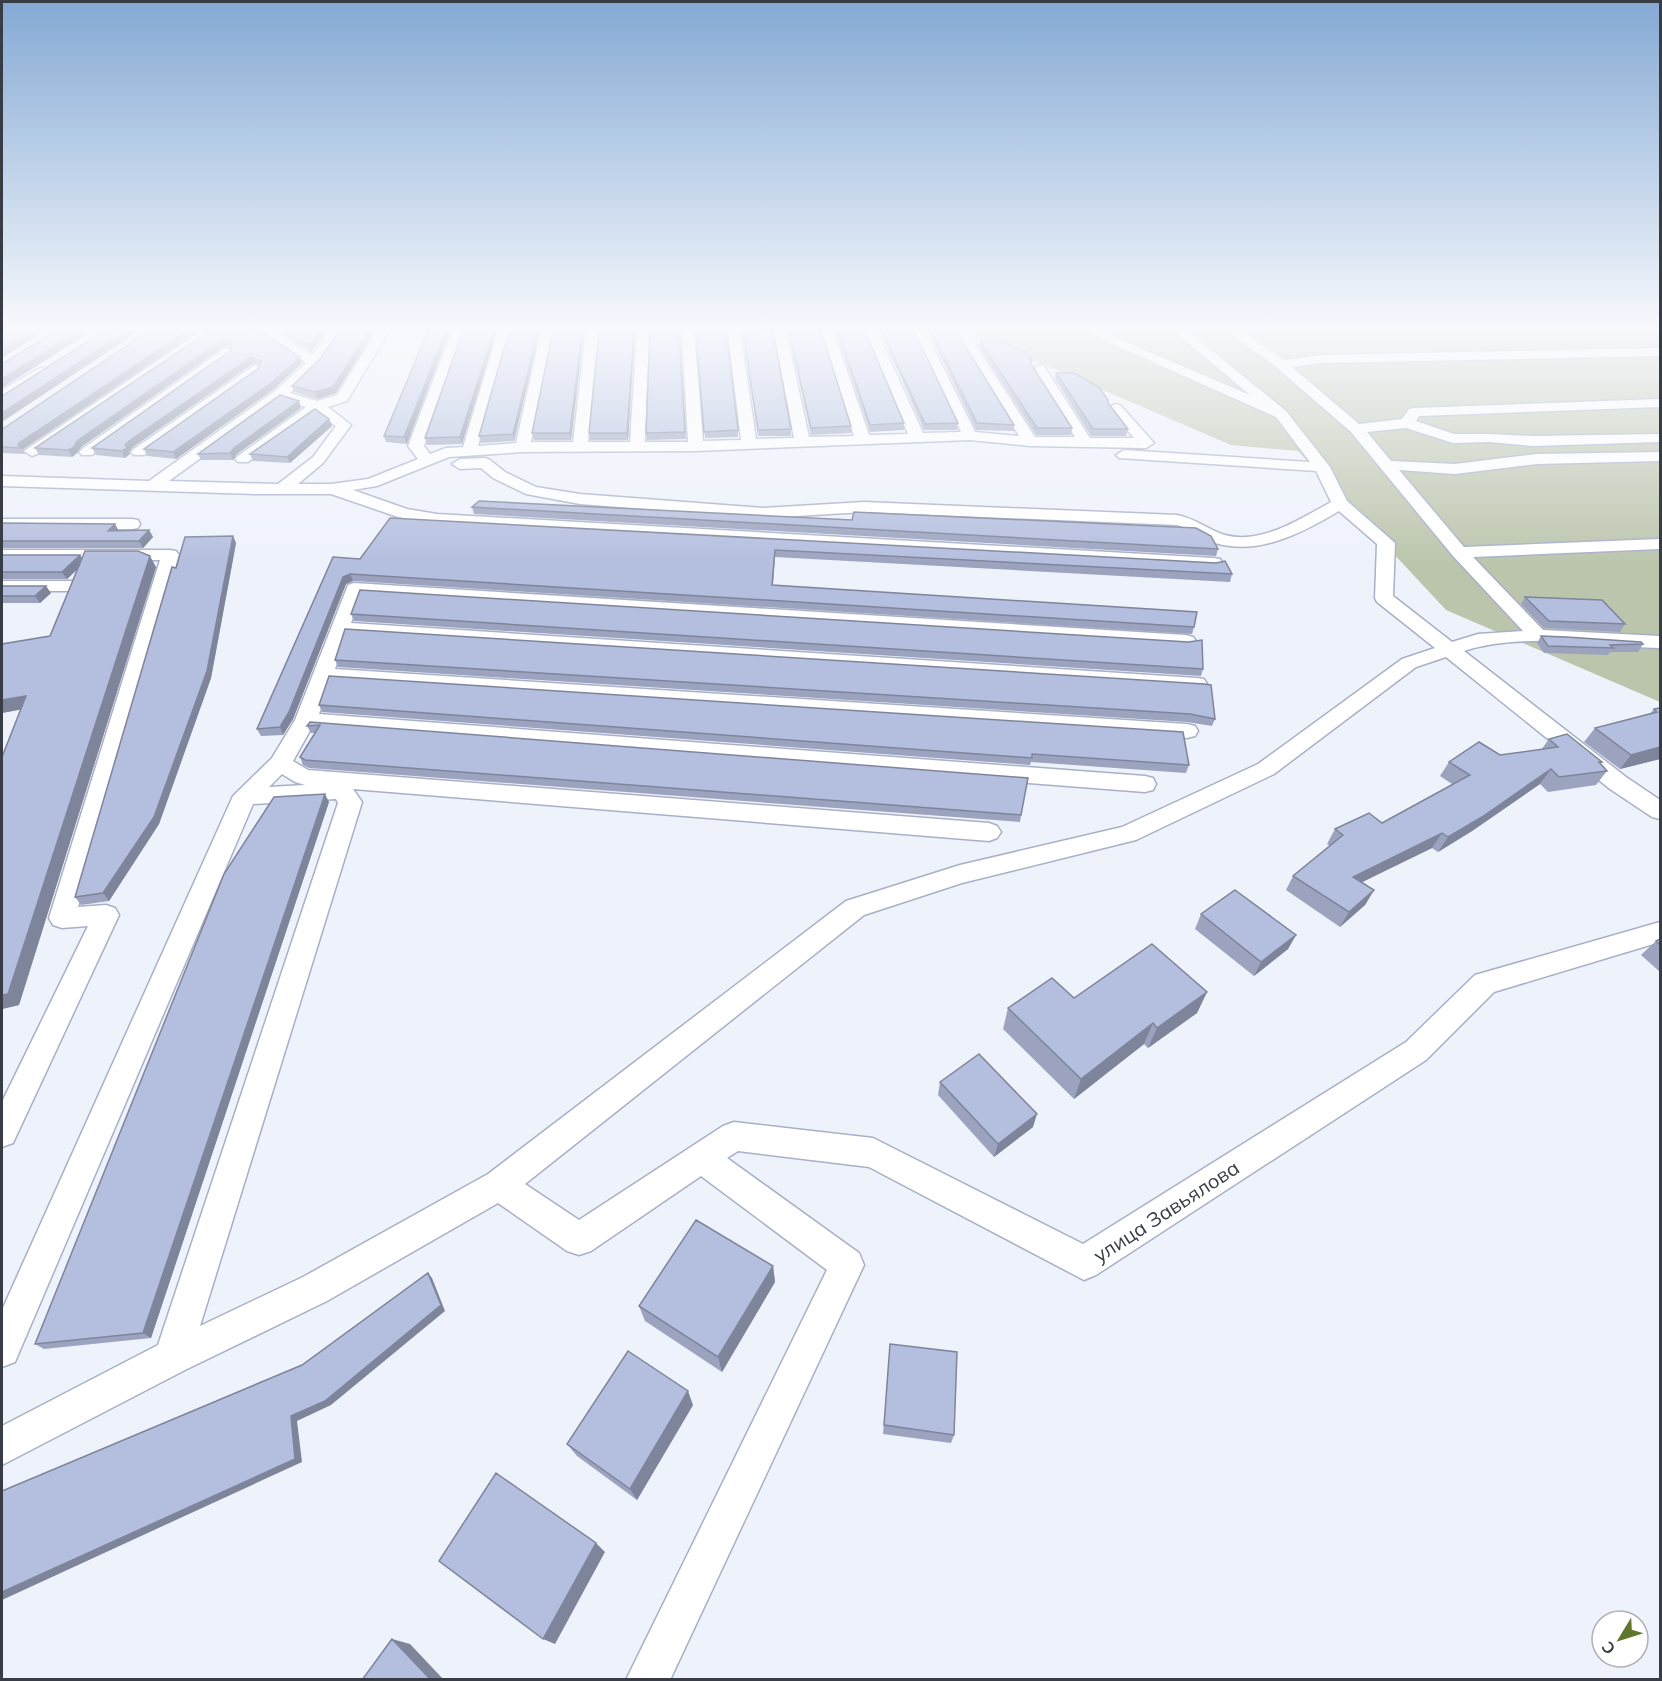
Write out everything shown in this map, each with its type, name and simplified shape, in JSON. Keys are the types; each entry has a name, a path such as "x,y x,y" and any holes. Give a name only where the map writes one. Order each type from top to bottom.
{"street":[{"path":"32,451 128,409"},
{"path":"87,452 159,409"},
{"path":"140,452 187,409"},
{"path":"154,486 207,409"},
{"path":"243,459 312,409"},
{"path":"282,489 318,460 344,425 322,409"},
{"path":"422,464 416,446 429,409"},
{"path":"469,451 481,409"},
{"path":"523,447 530,409"},
{"path":"580,447 584,409"},
{"path":"637,446 639,409"},
{"path":"693,409 696,446"},
{"path":"745,409 749,443"},
{"path":"796,409 802,441"},
{"path":"852,409 861,438"},
{"path":"904,409 916,437"},
{"path":"957,409 970,436"},
{"path":"1010,409 1030,441"},
{"path":"1065,409 1086,442"},
{"path":"2,481 331,489 371,483 446,453 523,447 696,446 861,438 970,436 1030,441 1146,443 1116,409"},
{"path":"1270,409 1281,414"},
{"path":"1275,409 1322,467 1340,504 1386,543 1384,598 1618,783 1660,811"},
{"path":"1333,409 1356,429 1459,552 1538,636"},
{"path":"1407,423 1414,412 1477,409"},
{"path":"1356,429 1407,423 1453,440 1660,438"},
{"path":"422,464 938,452 1071,452 1322,467"},
{"path":"1386,465 1455,469 1537,459 1660,456"},
{"path":"485,463 500,475 532,491 580,499 763,513 864,507 1177,520 1191,522 1222,540 1249,541 1276,536 1340,504"},
{"path":"331,489 404,513 437,519 1215,563"},
{"path":"2,524 132,524"},
{"path":"1459,552 1660,544"},
{"path":"2,555 170,555 62,918 106,915 2,1133"},
{"path":"2,586 72,586"},
{"path":"2,1349 245,796 280,763 306,720 354,589 1186,641"},
{"path":"339,628 1197,684"},
{"path":"2,1446 172,1357 315,1289 499,1185 855,908 960,874 1128,834 1266,769 1409,663 1478,639 1538,636 1660,642"},
{"path":"323,674 1187,731"},
{"path":"306,720 1145,784"},
{"path":"280,763 303,777 989,832"},
{"path":"172,1357 350,802 342,791 245,796"},
{"name":"улица Завьялова","path":"499,1185 579,1239 734,1136 873,1153 1084,1263 1416,1051 1485,983 1660,932"},
{"path":"647,1680 847,1265 702,1158"}],"green space":[{"path":"1148,409 1660,409 1660,702 1446,610 1298,451 1231,445"}],"building":[{"path":"31,409 69,409 19,443 21,448 2,447 2,429"},
{"path":"92,409 122,409 77,441 74,447 68,450 35,448"},
{"path":"147,409 175,409 129,441 125,445 127,448 122,451 92,448"},
{"path":"200,409 233,409 173,452 144,449"},
{"path":"260,409 287,409 230,453 198,454"},
{"path":"314,409 329,419 287,457 250,454"},
{"path":"395,409 415,409 404,437 384,436"},
{"path":"435,409 469,409 460,437 425,438"},
{"path":"487,409 519,409 513,434 479,436"},
{"path":"537,409 573,409 570,433 532,433"},
{"path":"591,409 629,409 627,433 589,433"},
{"path":"647,409 684,409 685,432 646,433"},
{"path":"702,409 736,409 738,430 704,432"},
{"path":"755,409 787,409 791,429 758,430"},
{"path":"807,409 846,409 851,426 811,428"},
{"path":"865,409 898,409 904,423 870,425"},
{"path":"918,409 952,409 958,423 925,424"},
{"path":"970,409 1004,409 1014,425 977,423"},
{"path":"1025,409 1060,409 1072,428 1037,428"},
{"path":"1080,409 1113,409 1128,429 1093,429"},
{"path":"479,501 852,520 854,512 1196,528 1211,536 1218,549 472,507"},
{"path":"390,518 1216,563 1225,561 1232,574 775,550 772,585 1197,612 1194,627 350,574 343,577 289,712 280,727 257,729 333,557 360,559"},
{"path":"2,523 115,524 108,531 149,530 139,541 2,541"},
{"path":"233,536 207,671 154,817 103,893 75,897 172,567 176,568 185,537"},
{"path":"85,551 138,551 150,556 8,994 2,995 2,757 26,696 2,700 2,644 50,636"},
{"path":"2,555 80,555 62,572 2,572"},
{"path":"2,586 46,586 35,596 2,596"},
{"path":"360,590 1188,642 1202,640 1203,669 351,614"},
{"path":"1525,597 1602,600 1625,624 1549,621"},
{"path":"345,629 1204,684 1211,685 1215,719 1190,714 335,660"},
{"path":"1541,636 1641,642 1643,644 1610,645 1613,648 1548,646"},
{"path":"329,676 1183,732 1189,765 1032,754 1032,758 319,705"},
{"path":"1660,708 1660,747 1631,755 1595,728 1657,712 1654,709"},
{"path":"310,722 1028,778 1021,815 305,760 300,757 320,725 307,726"},
{"path":"1567,734 1602,762 1599,762 1607,771 1559,777 1551,769 1482,817 1448,837 1442,833 1353,877 1374,890 1349,912 1293,876 1343,835 1335,829 1369,813 1382,823 1470,775 1449,762 1479,742 1500,755 1558,747 1549,739"},
{"path":"325,794 143,1333 35,1344 224,874 274,797"},
{"path":"1235,890 1296,935 1261,962 1201,914"},
{"path":"1152,944 1207,992 1157,1028 1153,1023 1081,1079 1008,1008 1052,978 1074,998"},
{"path":"979,1054 1037,1114 998,1144 940,1082"},
{"path":"696,1220 773,1266 718,1357 639,1306"},
{"path":"428,1273 441,1305 325,1401 291,1416 295,1459 2,1592 2,1491 302,1365"},
{"path":"890,1344 957,1352 954,1435 884,1425"},
{"path":"628,1351 688,1391 630,1489 567,1444"},
{"path":"496,1473 596,1543 543,1639 439,1561"},
{"path":"392,1639 431,1680 362,1680"}]}
